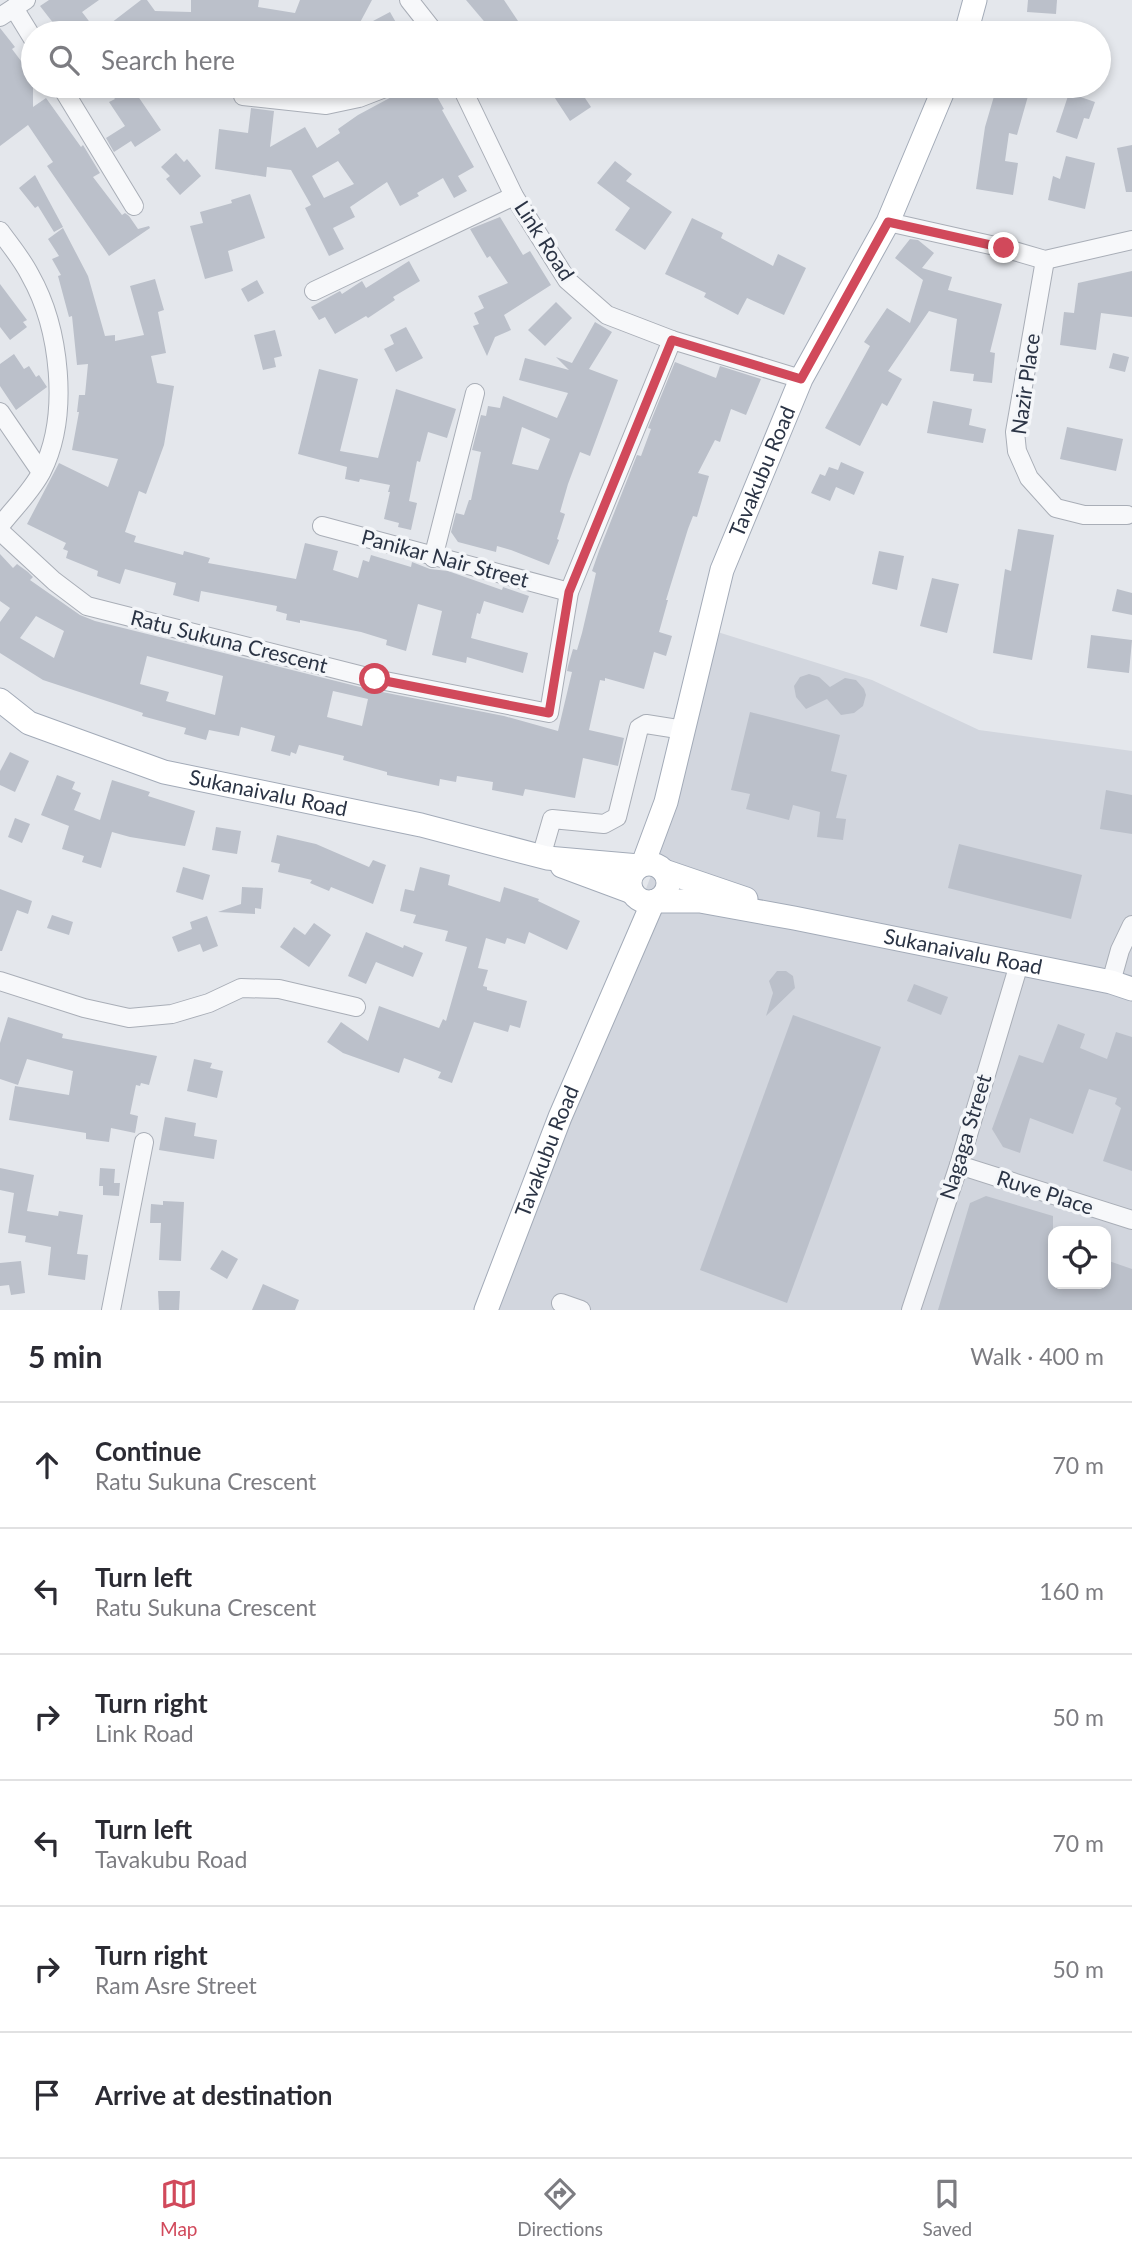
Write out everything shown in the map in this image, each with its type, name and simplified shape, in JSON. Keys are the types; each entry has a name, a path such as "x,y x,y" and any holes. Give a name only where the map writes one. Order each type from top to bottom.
{"main road":[{"path":"969,21 975,0"},
{"name":"Tavakubu Road","path":"652,868 722,570 801,379 888,222 940,98"},
{"name":"Sukanaivalu Road","path":"0,700 29,723 164,772 421,825 544,857 652,868 738,895 794,918"},
{"name":"Sukanaivalu Road","path":"544,857 579,874 643,897 700,901 794,918 1122,986"},
{"path":"652,868 668,885 662,897 643,897 630,877 652,868"},
{"name":"Tavakubu Road","path":"486,1310 560,1117 611,994 643,897"}],"street":[{"path":"409,0 426,21"},
{"path":"68,98 134,206"},
{"path":"261,98 326,105 359,98"},
{"name":"Link Road","path":"467,98 514,195 567,280 607,315 672,340 801,379"},
{"path":"314,291 514,195"},
{"path":"888,222 1045,260 1132,240"},
{"path":"0,231 30,275 50,322 60,388 51,445 41,472 0,528"},
{"name":"Nazir Place","path":"1045,260 1015,432 1017,451 1029,478 1056,508 1084,514 1127,516"},
{"name":"Ratu Sukuna Crescent","path":"0,528 54,581 87,606 375,679 549,713 569,592 672,340"},
{"path":"433,558 475,393"},
{"path":"0,412 41,472"},
{"name":"Panikar Nair Street","path":"322,526 433,558 569,592"},
{"path":"544,857 552,819 604,824 617,817 639,728 646,724 684,730"},
{"path":"1122,986 1119,950 1132,925"},
{"name":"Nagaga Street","path":"911,1310 959,1165 1019,964"},
{"path":"0,981 84,1008 129,1018 172,1014 209,1003 241,988 279,989 356,1007"},
{"path":"111,1310 144,1142"},
{"name":"Ruve Place","path":"959,1165 1132,1220"},
{"path":"561,1303 581,1310"}],"shaded area":[{"path":"708,629 872,680 979,730 1132,751 1132,1310 486,1310 655,865 666,802"}],"building":[{"path":"49,0 99,0 82,12 89,21 52,21 40,6"},
{"path":"141,0 147,0 155,11 191,12 191,0 259,0 258,7 295,13 300,0 372,0 361,21 114,21"},
{"path":"466,0 504,0 518,21 484,21"},
{"path":"1028,0 1057,0 1056,14 1027,12"},
{"path":"390,12 395,21 373,21"},
{"path":"0,28 15,47 12,49 21,61 21,98 33,98 33,107 46,98 81,147 83,145 100,173 93,177 122,215 125,213 129,216 138,229 150,228 109,256 47,166 53,162 28,125 0,146"},
{"path":"139,98 161,130 135,147 131,141 114,152 106,138 125,126 109,102 115,99"},
{"path":"390,98 438,98 474,167 458,176 467,191 454,198 443,178 400,206 387,182 350,207 355,217 333,228 344,249 329,256 305,208 311,205 291,170 267,167 266,177 215,169 219,129 248,133 251,108 274,111 270,147 305,127 317,148 340,133 338,129","holes":["338,161 354,184 324,198 312,176"]},
{"path":"555,98 585,98 591,107 570,121"},
{"path":"993,98 1027,98 1017,135 1009,133 1005,161 1018,163 1013,195 976,189 985,127"},
{"path":"1067,98 1083,98 1095,102 1089,119 1084,118 1077,139 1056,132"},
{"path":"1132,145 1132,192 1126,192 1117,148"},
{"path":"176,153 184,162 187,159 201,176 180,195 166,179 170,176 161,167"},
{"path":"1066,156 1095,163 1085,209 1048,200 1053,176 1060,179"},
{"path":"615,161 632,174 626,181 672,212 645,250 615,230 630,208 597,183"},
{"path":"35,175 63,227 54,232 38,206 35,208 19,188"},
{"path":"250,194 265,238 228,251 233,271 205,279 190,226 203,223 200,212 232,203 231,200"},
{"path":"500,217 523,255 530,251 551,285 504,315 511,330 495,337 487,356 473,326 479,324 474,313 484,308 478,296 508,283 490,256 487,258 470,229"},
{"path":"692,218 723,233 721,238 773,266 778,254 806,268 784,315 747,298 738,315 704,297 706,293 665,274"},
{"path":"63,228 88,276 105,336 115,335 115,341 144,335 130,286 155,279 164,310 158,312 166,353 151,356 157,383 174,386 164,445 146,494 139,491 125,532 136,536 134,542 183,555 184,551 210,558 208,563 296,579 305,543 338,551 333,570 358,578 363,560 369,562 371,555 411,567 412,562 430,569 448,571 502,590 503,587 529,596 523,613 484,601 480,614 477,613 471,638 528,653 523,673 467,657 466,663 432,655 442,611 418,604 406,651 386,645 387,640 361,632 300,620 300,623 286,620 287,614 276,611 277,606 201,591 199,602 173,595 176,583 125,569 120,584 97,576 98,571 66,558 68,551 63,549 66,543 27,524 59,463 108,487 118,459 72,450 79,412 79,395 85,395 88,364 77,365 72,316 69,317 58,276 61,275 52,259 59,256 48,239"},
{"path":"910,239 918,240 934,253 922,268 952,277 948,290 1002,304 990,352 995,353 992,383 973,381 974,374 950,371 957,319 929,311 888,371 902,379 887,406 882,403 860,446 825,428 870,346 864,342 887,308 910,323 923,280 895,258"},
{"path":"409,261 420,281 393,297 395,300 368,318 366,316 335,334 325,317 319,320 311,307 340,291 342,294 362,281 366,288"},
{"path":"1132,271 1132,317 1101,313 1096,350 1060,345 1064,312 1074,313 1078,283"},
{"path":"257,280 264,293 248,302 241,289"},
{"path":"0,284 27,320 23,322 27,327 10,340 0,327"},
{"path":"556,302 572,318 545,346 528,330"},
{"path":"595,322 612,332 589,369 618,380 590,456 580,452 568,484 560,512 565,514 557,539 559,540 549,565 497,546 496,552 458,542 451,532 456,513 464,515 471,500 481,452 472,450 481,415 486,416 488,406 500,408 503,396 557,418 568,393 519,380 525,358 569,370 556,357 572,363","holes":["522,427 550,439 538,470 512,464"]},
{"path":"406,327 423,358 396,372 384,349 394,344 390,335"},
{"path":"275,330 282,356 274,358 276,367 263,370 254,335"},
{"path":"1113,353 1129,357 1125,372 1109,368"},
{"path":"14,354 24,369 29,366 47,387 16,410 0,386 0,364"},
{"path":"675,362 716,378 720,366 761,379 746,415 731,409 720,442 715,440 698,473 709,476 697,517 693,516 688,529 666,600 659,632 672,636 666,656 654,652 644,689 605,678 605,681 600,680 589,730 624,738 618,766 583,758 575,798 525,789 523,796 492,790 493,782 457,776 456,782 440,779 439,786 387,775 387,772 343,760 344,756 299,745 296,754 291,752 290,756 271,751 275,736 241,727 239,736 209,730 206,740 184,734 186,728 142,716 143,713 43,680 0,653 0,622 10,608 0,601 0,554 13,568 17,564 28,572 33,577 30,580 80,615 95,621 372,690 504,716 558,731 572,672 567,671 568,666 573,649 577,650 596,573 592,571 637,455 641,456 651,429 648,428","holes":["36,616 64,631 54,658 20,638","147,656 223,676 215,715 166,701 169,692 140,684","333,691 368,699 362,726 327,717"]},
{"path":"319,369 358,379 340,451 378,458 396,389 456,409 447,438 428,432 420,462 417,461 409,501 417,503 411,530 398,527 399,523 384,519 390,485 345,479 347,467 298,454"},
{"path":"933,401 972,409 969,425 986,429 983,443 927,433"},
{"path":"1067,427 1123,439 1116,471 1060,459"},
{"path":"841,462 864,472 854,495 836,487 830,501 811,493 820,474 825,476 829,467 838,470"},
{"path":"1018,529 1054,535 1032,660 993,653 1005,569 1011,571"},
{"path":"879,551 904,556 897,590 872,584"},
{"path":"932,578 959,584 947,633 920,626"},
{"path":"1117,589 1132,593 1132,615 1112,611"},
{"path":"1091,635 1132,640 1129,673 1087,668"},
{"path":"809,674 819,677 830,687 845,678 856,680 866,695 863,706 854,713 841,715 827,699 806,709 796,697 794,686 800,677"},
{"path":"750,712 840,735 831,771 847,775 836,818 846,819 843,840 817,837 820,812 793,805 789,820 746,809 750,794 731,790"},
{"path":"10,752 29,761 15,792 0,785 0,771"},
{"path":"57,775 75,782 72,789 81,793 74,810 100,820 112,780 150,792 148,796 195,811 185,846 112,832 101,868 82,862 84,856 62,849 69,826 41,815"},
{"path":"1106,790 1132,795 1132,834 1100,829"},
{"path":"15,818 30,824 22,843 8,837"},
{"path":"216,827 241,831 237,854 212,850"},
{"path":"277,835 316,844 369,867 373,860 386,865 373,904 331,887 329,891 310,883 312,880 278,872 280,864 271,862"},
{"path":"959,844 1082,875 1071,919 948,888"},
{"path":"183,867 210,875 203,900 176,892"},
{"path":"420,867 450,875 448,885 500,902 504,887 539,899 538,901 580,921 567,950 529,932 525,944 507,938 505,944 486,938 478,968 488,970 483,986 487,987 487,990 527,1001 520,1028 510,1025 508,1032 474,1022 452,1083 438,1078 441,1072 404,1058 399,1073 343,1053 327,1042 341,1022 368,1041 379,1006 439,1028 443,1019 446,1021 467,947 445,941 448,931 413,923 416,915 400,911 405,889 414,891"},
{"path":"242,887 263,888 261,909 255,908 255,914 218,912 241,904"},
{"path":"0,889 32,901 28,914 17,910 2,951 0,951"},
{"path":"52,915 73,922 69,935 47,928"},
{"path":"207,916 218,946 203,952 200,944 178,952 172,937 192,929 190,922"},
{"path":"314,923 331,935 309,967 280,947 294,927 305,935"},
{"path":"366,932 403,948 404,945 423,953 413,977 376,962 366,984 348,976"},
{"path":"777,971 786,971 793,976 795,988 766,1016 773,993 769,981"},
{"path":"914,984 948,997 941,1015 907,1001"},
{"path":"793,1015 881,1047 787,1303 700,1270"},
{"path":"8,1017 63,1034 62,1038 157,1056 149,1085 136,1085 130,1114 138,1116 135,1133 111,1128 109,1142 86,1139 86,1133 9,1120 15,1086 69,1095 73,1071 27,1059 18,1085 0,1079 0,1043"},
{"path":"1058,1024 1085,1034 1080,1048 1107,1059 1116,1032 1132,1037 1132,1171 1103,1161 1121,1108 1115,1104 1117,1098 1089,1089 1073,1134 1030,1118 1020,1153 1003,1147 992,1129 1019,1055 1043,1063"},
{"path":"194,1059 212,1063 210,1068 223,1071 217,1098 187,1091"},
{"path":"165,1117 196,1123 194,1136 217,1140 214,1159 159,1150"},
{"path":"0,1168 34,1175 27,1211 58,1216 59,1211 83,1215 77,1254 88,1255 85,1280 48,1275 51,1247 25,1242 26,1236 8,1233 14,1193 0,1190"},
{"path":"100,1168 115,1169 114,1183 120,1183 119,1196 103,1195 103,1186 99,1186"},
{"path":"986,1196 1053,1216 1053,1226 1048,1226 1048,1289 1111,1289 1111,1262 1132,1269 1132,1310 938,1310 970,1203"},
{"path":"163,1201 184,1202 181,1261 159,1260 161,1223 150,1223 151,1204 163,1205"},
{"path":"222,1250 238,1259 227,1279 210,1269"},
{"path":"21,1261 25,1293 11,1295 9,1285 0,1286 0,1263"},
{"path":"263,1284 299,1300 295,1310 252,1310"},
{"path":"158,1291 180,1291 179,1310 159,1310"}],"route":[{"path":"375,679 549,713 569,592 672,340 801,379 888,222 1004,248"}]}
